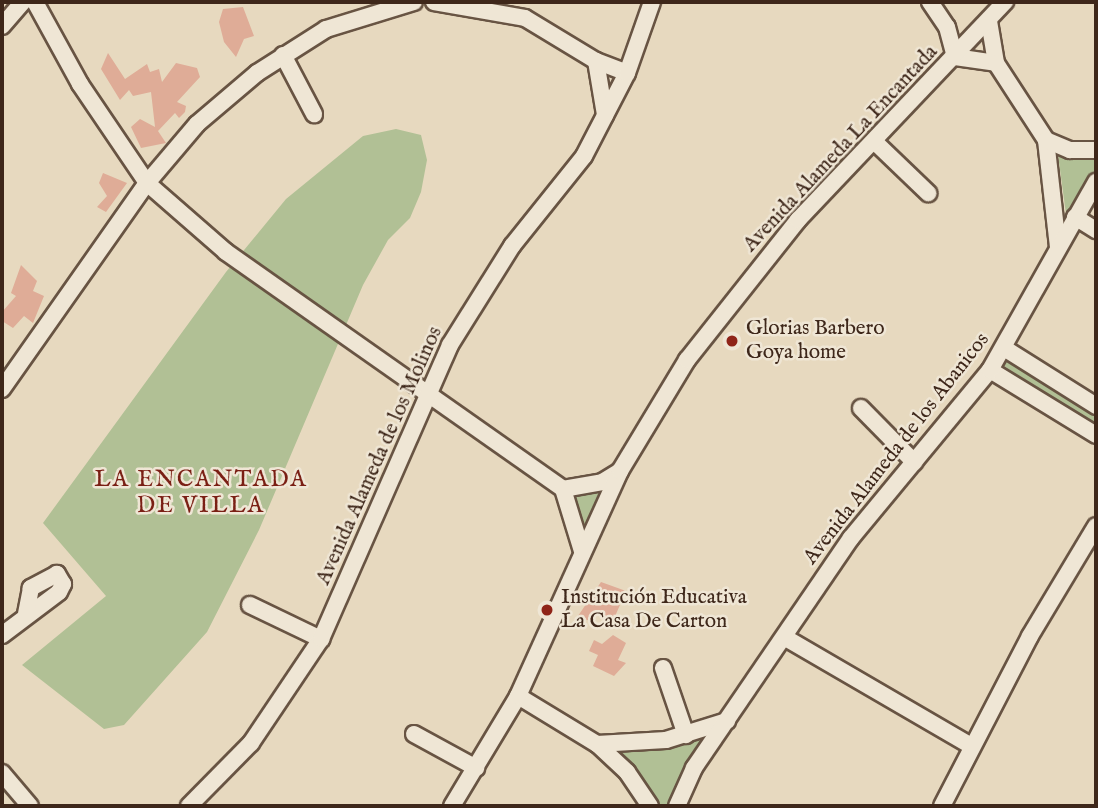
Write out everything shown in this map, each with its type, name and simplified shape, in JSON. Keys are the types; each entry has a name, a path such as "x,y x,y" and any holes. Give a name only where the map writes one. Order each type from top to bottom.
{"street":[{"path":"2,26 23,2"},
{"path":"35,2 80,84 147,183 226,252 426,397 564,489 582,551"},
{"path":"2,389 147,183 197,124 283,55 326,29 414,2"},
{"path":"434,2 525,18 596,61 627,73"},
{"name":"Avenida Alameda de los Molinos","path":"189,806 251,743 321,639 426,397 478,297 570,176 606,118 627,73 652,2"},
{"path":"930,2 947,27 955,57 996,64"},
{"name":"Avenida Alameda La Encantada","path":"452,806 518,696 582,551 652,412 724,310 798,220 1006,2"},
{"path":"989,22 996,64 1046,141 1058,247"},
{"path":"283,55 314,114"},
{"path":"596,61 606,118"},
{"path":"1046,141 1070,150 1096,150"},
{"path":"875,142 928,193"},
{"name":"Avenida Alameda de los Abanicos","path":"677,806 694,768 851,538 990,370 1096,182"},
{"path":"1075,218 1096,230"},
{"path":"1004,348 1096,406"},
{"path":"990,370 1096,435"},
{"path":"861,408 914,462"},
{"path":"564,489 602,482 620,471"},
{"path":"942,806 971,746 1096,526"},
{"path":"250,605 321,639"},
{"path":"2,635 26,614"},
{"path":"784,637 971,746"},
{"path":"663,668 686,735"},
{"path":"518,696 597,744 627,772 650,806"},
{"path":"597,744 636,744 686,735 727,721"},
{"path":"414,734 476,768"},
{"path":"2,773 31,804"}],"green space":[{"path":"396,129 421,135 427,160 421,192 410,218 388,240 363,285 259,530 207,632 124,725 104,729 22,665 106,596 43,523 226,272 286,199 363,136"},
{"path":"1058,155 1096,155 1096,169 1066,214"},
{"path":"1006,356 1096,413 1096,425 1001,364"},
{"path":"608,485 584,529 573,496"},
{"path":"707,735 670,806 656,806 642,779 609,749"}],"building":[{"path":"243,7 254,36 244,39 236,57 224,42 219,22 223,9"},
{"path":"108,53 125,79 147,64 150,72 159,69 162,82 176,63 197,68 200,77 177,102 186,106 185,112 179,118 175,113 158,131 166,143 141,148 131,127 140,119 155,127 151,92 133,96 129,90 120,100 101,69"},
{"path":"103,173 127,183 106,212 97,207 107,196 99,183"},
{"path":"21,265 37,281 33,291 44,296 33,323 24,316 13,328 2,321 2,312 16,296 11,293"},
{"path":"601,582 626,591 613,621 596,614 592,622 578,616"},
{"path":"613,635 626,643 618,660 626,663 614,676 593,666 598,655 589,651 594,640 602,644"}],"place":[{"name":"Glorias Barbero Goya home","path":"732,341"},
{"name":"Institución Educativa La Casa De Carton","path":"547,610"}],"district":[{"name":"LA ENCANTADA DE VILLA","path":"201,493"}]}
